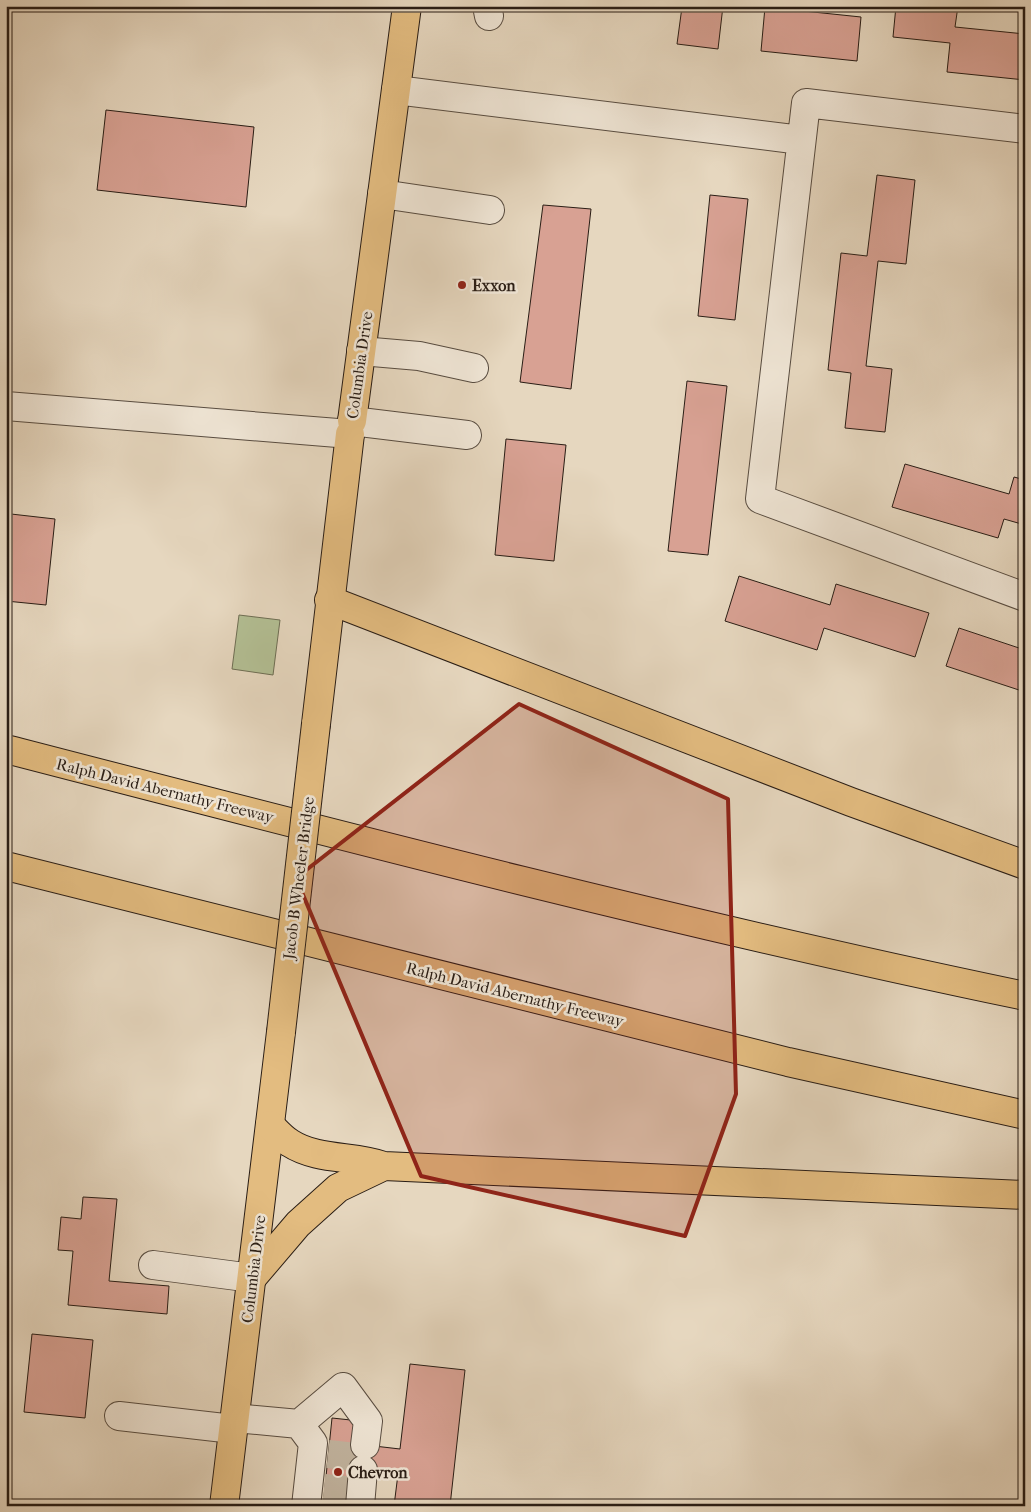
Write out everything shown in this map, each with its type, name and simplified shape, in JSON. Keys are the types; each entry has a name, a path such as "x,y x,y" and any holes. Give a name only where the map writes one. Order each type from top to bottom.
{"main road":[{"name":"Columbia Drive","path":"316,724 351,428 407,6"},
{"path":"330,600 860,805 1025,864"},
{"name":"Jacob B Wheeler Bridge","path":"281,1032 316,724"},
{"name":"Ralph David Abernathy Freeway","path":"6,749 442,862 833,956 1025,996"},
{"name":"Ralph David Abernathy Freeway","path":"6,866 779,1060 1025,1115"},
{"name":"Columbia Drive","path":"224,1506 281,1032"},
{"path":"270,1125 290,1143 316,1154 366,1160 384,1166 1025,1195"},
{"path":"252,1278 298,1224 338,1188 384,1166"}],"street":[{"path":"396,90 801,140"},
{"path":"1025,129 806,102 760,499 1025,596"},
{"path":"382,194 490,210"},
{"path":"361,350 420,356 474,368"},
{"path":"6,406 467,435"},
{"path":"153,1265 252,1278"},
{"path":"119,1416 234,1423 299,1424 344,1387 368,1421 361,1481"},
{"path":"299,1424 320,1453 313,1493"}],"highlighted area":[{"path":"519,704 728,799 736,1094 685,1236 421,1176 296,878"}],"green space":[{"path":"239,615 280,620 273,675 232,669"}],"building":[{"path":"679,6 723,6 718,49 677,44 682,7"},
{"path":"896,6 958,6 955,27 1025,34 1025,80 947,72 950,43 893,37"},
{"path":"765,7 861,17 857,61 761,51"},
{"path":"106,110 254,127 246,207 97,190"},
{"path":"877,175 915,180 906,264 878,261 866,366 892,369 885,432 845,428 851,373 828,370 841,253 867,256"},
{"path":"1025,193 1025,235 1020,234"},
{"path":"710,195 748,199 735,320 698,316"},
{"path":"543,205 591,209 571,389 520,382"},
{"path":"687,381 727,386 708,555 668,551"},
{"path":"506,439 566,445 554,561 495,555"},
{"path":"905,464 1009,494 1014,477 1025,480 1025,525 1004,519 998,538 892,507"},
{"path":"11,514 55,519 46,605 6,601 6,558"},
{"path":"739,576 830,605 836,584 929,613 915,657 824,628 817,650 725,621"},
{"path":"959,628 1025,650 1025,692 946,666"},
{"path":"83,1197 117,1199 109,1281 169,1286 167,1314 68,1305 73,1251 58,1250 61,1217 81,1219"},
{"path":"32,1334 93,1340 85,1418 24,1412"},
{"path":"410,1364 465,1370 450,1506 394,1506 398,1474 356,1469 352,1506 323,1506 332,1418 360,1421 357,1444 400,1449"}],"tunnel":[{"path":"328,1454 365,1458"},
{"path":"324,1488 354,1491"}],"place":[{"name":"Exxon","path":"462,285"},
{"name":"Chevron","path":"338,1472"}]}
